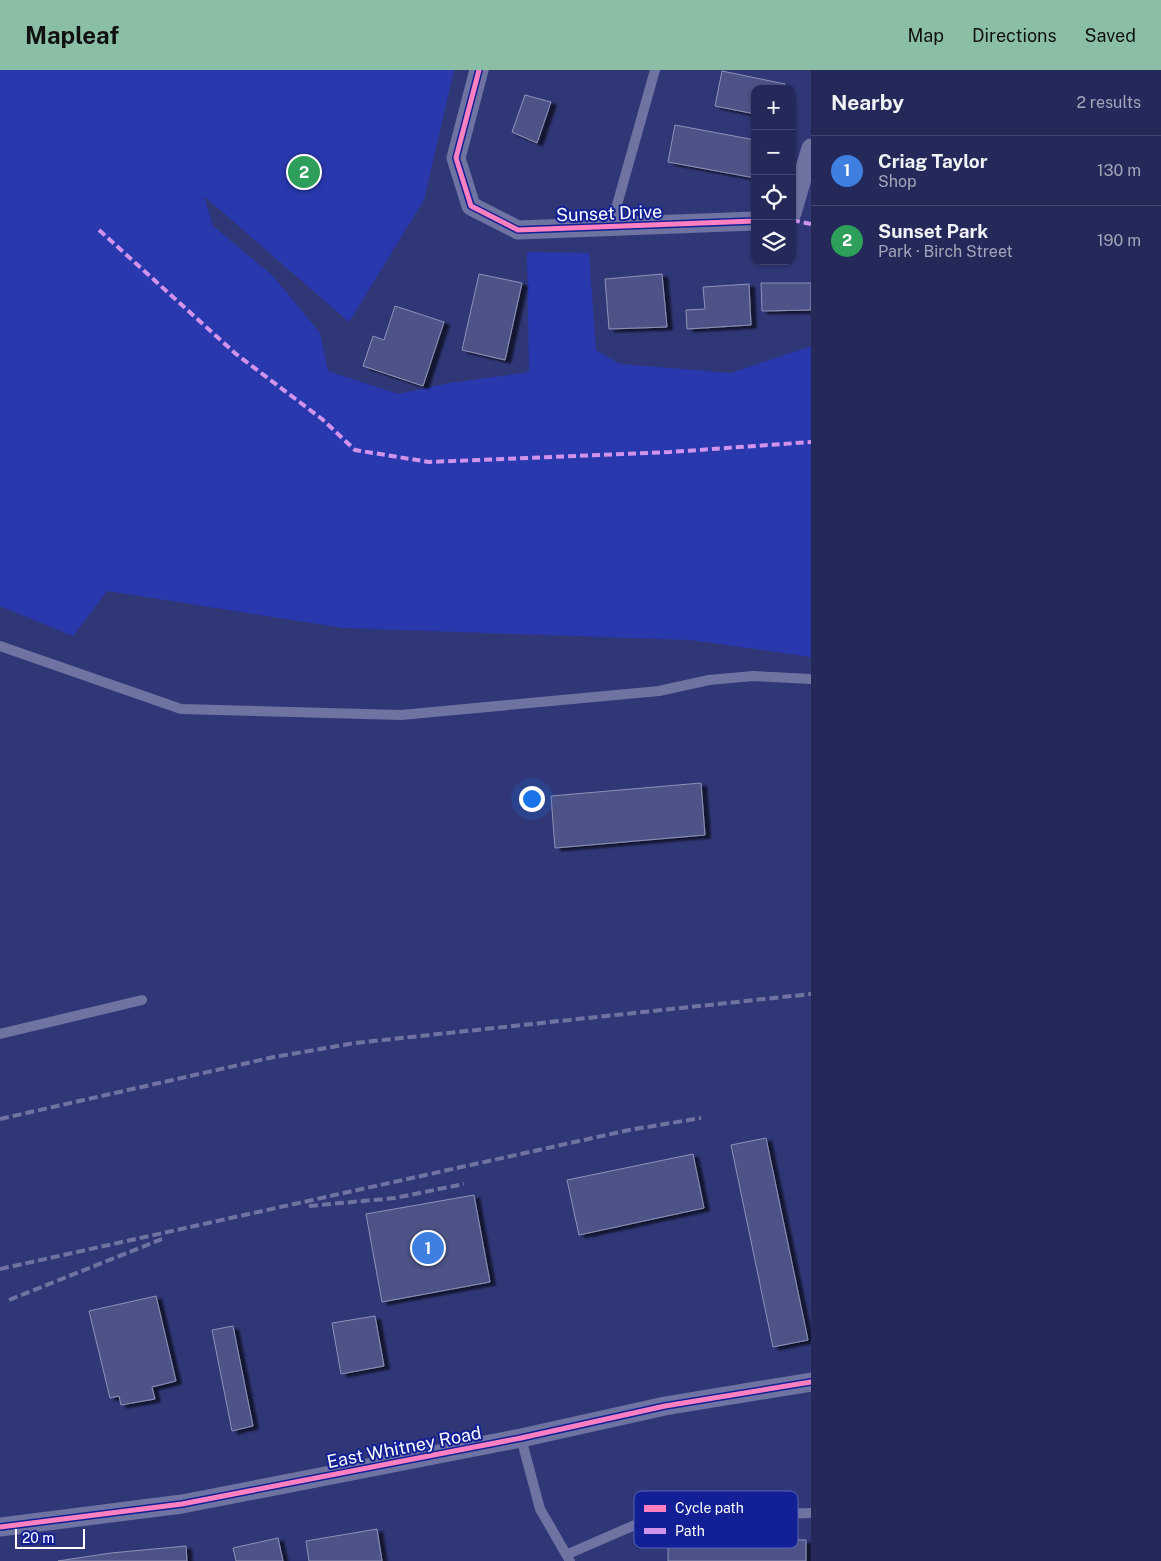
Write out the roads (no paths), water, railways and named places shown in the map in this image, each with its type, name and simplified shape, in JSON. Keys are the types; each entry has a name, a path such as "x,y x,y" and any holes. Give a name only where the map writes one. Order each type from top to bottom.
{"street":[{"name":"Sunset Drive","path":"479,70 456,158 471,206 518,230 751,221"},
{"path":"796,199 811,148"},
{"name":"East Whitney Road","path":"0,1526 182,1504 521,1438 665,1406 811,1382"}],"lane":[{"path":"611,226 655,70"},
{"path":"0,646 180,709 401,715 659,691 709,680 754,676 811,679"},
{"path":"0,1034 142,1000"},
{"path":"521,1438 540,1509 569,1558 634,1526"},
{"path":"798,1513 811,1513"}],"railway":[{"path":"0,1119 274,1057 355,1043 811,994"},
{"path":"0,1269 629,1130 701,1118"},
{"path":"309,1206 395,1198 464,1184"},
{"path":"9,1300 162,1239"}],"place":[{"name":"Sunset Park","path":"304,172"},
{"name":"Criag Taylor","path":"428,1248"}]}
